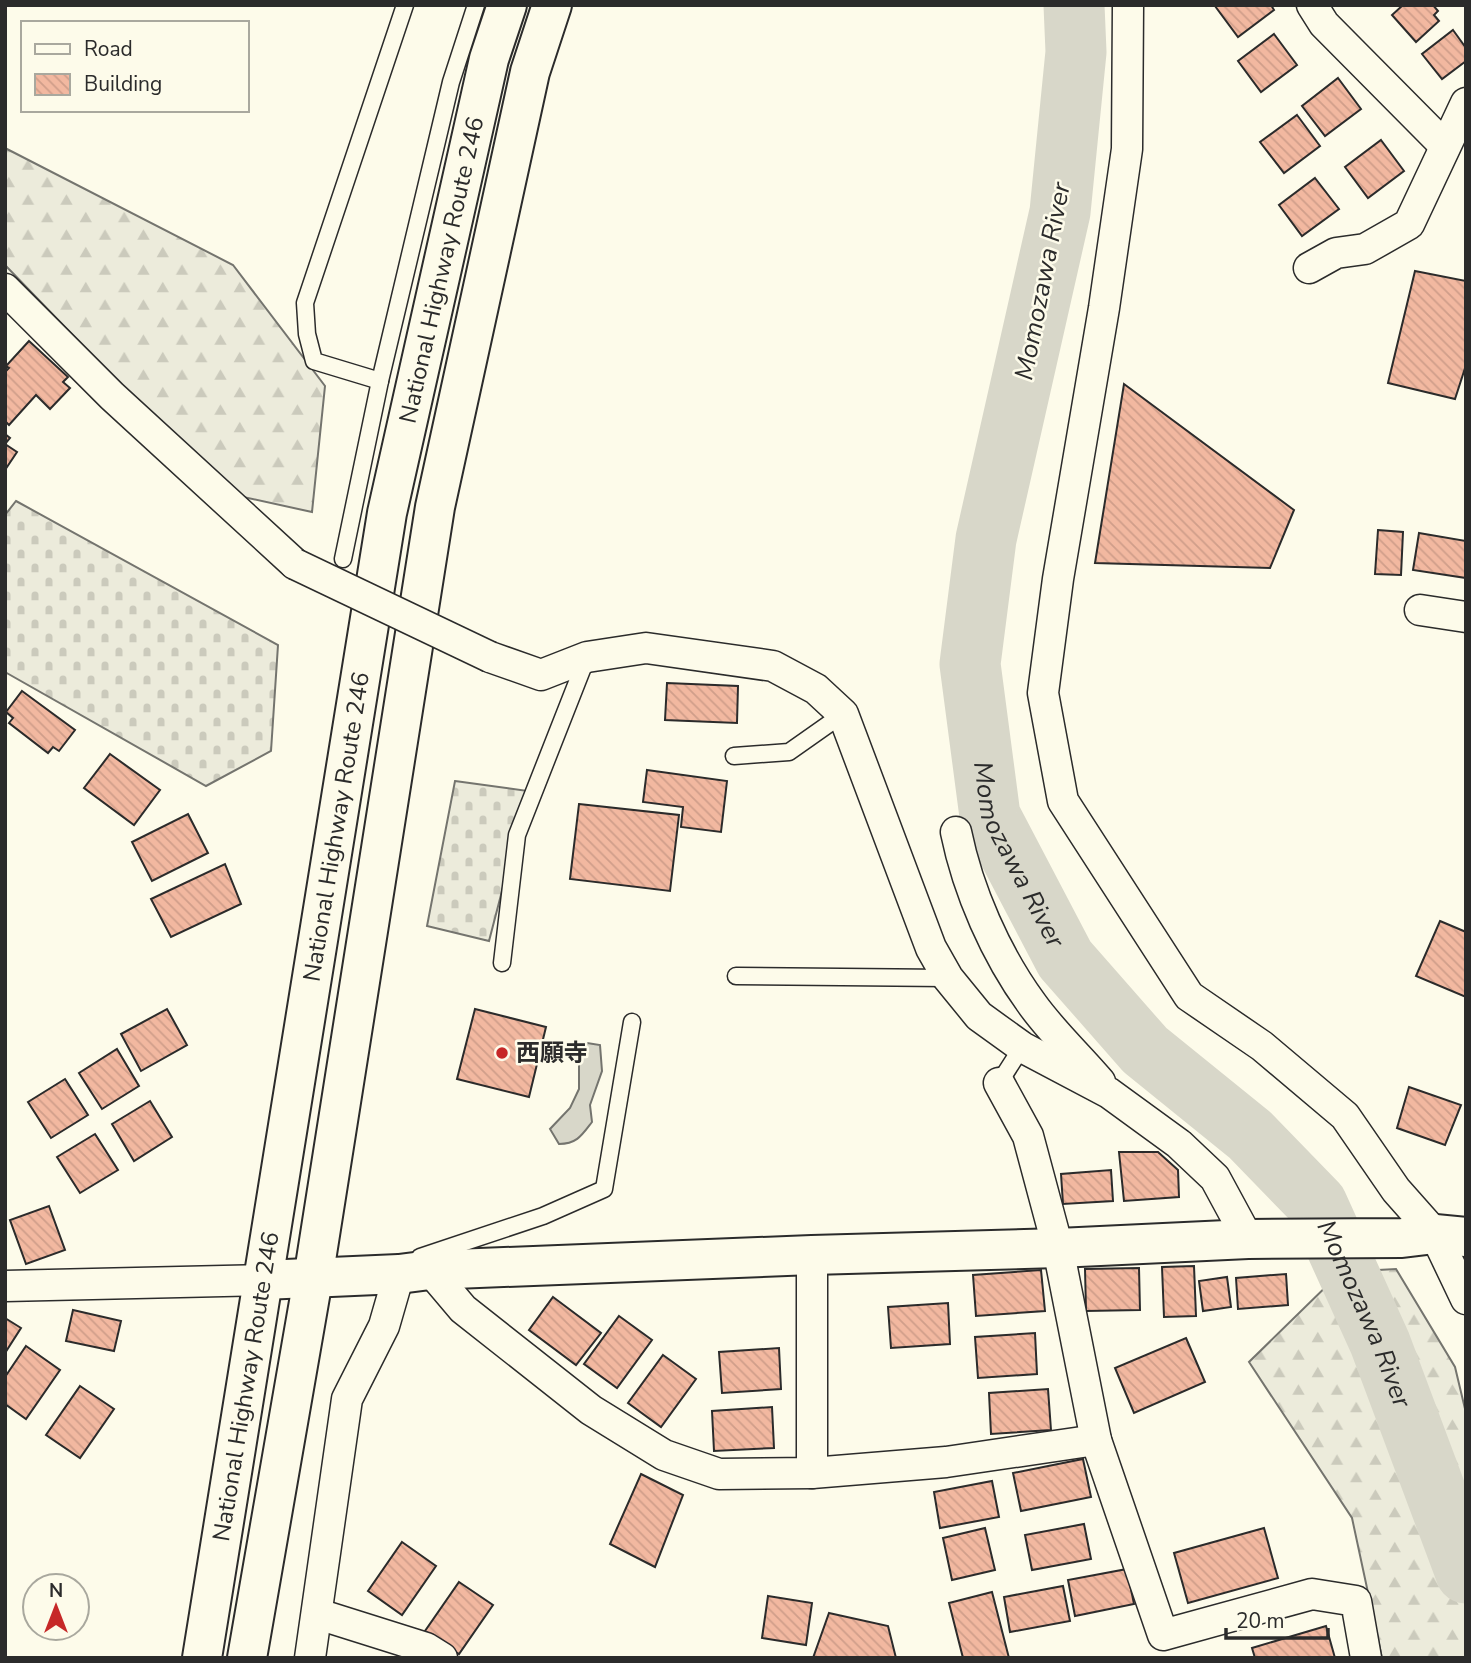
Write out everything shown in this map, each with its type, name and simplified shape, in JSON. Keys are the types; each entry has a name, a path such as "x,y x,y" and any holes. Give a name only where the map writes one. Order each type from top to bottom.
{"main road":[{"name":"National Highway Route 246","path":"202,1658 387,513 489,59 507,5"},
{"name":"National Highway Route 246","path":"247,1658 313,1279 435,507 530,72 552,5"},
{"path":"263,1280 812,1255 1260,1239 1434,1236"}],"street":[{"path":"1128,5 1127,149 1104,308 1058,579 1043,693 1063,801 1189,996 1262,1046 1345,1116 1396,1190 1434,1236 1466,1299"},
{"path":"1312,5 1324,24 1445,146"},
{"path":"1309,268 1336,253 1365,249 1409,224 1466,103"},
{"path":"5,289 112,397 295,564 490,657 541,675 587,657 646,648 774,666 816,690 843,714 932,948 948,978 979,1016 1022,1047 1109,1093 1179,1144 1216,1178 1260,1239"},
{"path":"1420,610 1466,617"},
{"path":"956,832 981,910 1006,963 1032,1005 1109,1093"},
{"path":"999,1083 1028,1136 1058,1248 1096,1440 1163,1635 1312,1594 1356,1601 1366,1658"},
{"path":"812,1255 812,1473"},
{"path":"310,1658 347,1399 415,1272 591,1410 664,1455 719,1474 812,1473 946,1462 1096,1440"},
{"path":"5,1286 263,1280"},
{"path":"318,1614 426,1648 442,1658"}],"lane":[{"path":"380,381 314,361 307,334 305,303 405,5"},
{"path":"343,559 380,381 451,82 476,5"},
{"path":"502,963 517,835 587,657"},
{"path":"734,756 789,752 843,714"},
{"path":"736,976 948,978"},
{"path":"415,1272 412,1260 542,1216 604,1189 632,1022"},
{"path":"999,1083 1022,1047"}],"green space":[{"path":"5,148 233,265 325,386 312,512 225,493 5,265"},
{"path":"16,501 278,645 271,751 206,786 5,672 5,515"},
{"path":"455,781 528,791 489,941 427,926"},
{"path":"1396,1269 1455,1367 1466,1413 1466,1658 1382,1658 1352,1518 1249,1362 1341,1272"}],"shaded area":[{"path":"587,1043 600,1045 602,1071 590,1105 592,1122 575,1140 559,1144 550,1129 570,1108 579,1089 579,1064"}],"building":[{"path":"1271,5 1274,10 1238,37 1215,6"},
{"path":"1403,5 1433,5 1438,11 1434,15 1439,21 1416,42 1392,15"},
{"path":"1453,30 1466,48 1466,61 1442,79 1422,54"},
{"path":"1274,34 1297,65 1261,92 1238,61"},
{"path":"1338,78 1361,109 1325,136 1302,106"},
{"path":"1297,115 1320,146 1284,173 1260,142"},
{"path":"1381,140 1404,171 1368,198 1345,167"},
{"path":"1315,178 1339,209 1302,236 1279,205"},
{"path":"1415,271 1466,281 1466,365 1455,399 1388,383"},
{"path":"29,341 68,377 63,382 70,388 50,409 36,395 9,425 5,421 5,372 9,368 6,366"},
{"path":"1124,384 1294,510 1270,568 1095,563"},
{"path":"5,444 17,452 5,470"},
{"path":"1378,530 1403,532 1401,575 1375,574"},
{"path":"1419,533 1466,541 1466,578 1413,570"},
{"path":"667,683 738,686 737,723 665,720"},
{"path":"22,691 75,730 59,751 53,747 48,753 9,723 13,718 6,712"},
{"path":"110,754 160,790 134,825 84,788"},
{"path":"647,770 727,781 721,832 681,827 683,807 643,802"},
{"path":"579,804 679,815 670,891 570,879"},
{"path":"188,814 208,853 152,881 132,842"},
{"path":"225,864 241,904 171,937 151,899"},
{"path":"1440,921 1466,932 1466,997 1416,976"},
{"path":"167,1009 187,1045 141,1071 121,1034"},
{"name":"西願寺","path":"475,1009 546,1027 529,1097 457,1079"},
{"path":"117,1049 139,1086 102,1109 79,1073"},
{"path":"65,1079 88,1115 51,1138 28,1102"},
{"path":"1409,1087 1461,1105 1445,1145 1397,1128"},
{"path":"150,1101 172,1137 134,1161 112,1124"},
{"path":"95,1134 118,1170 80,1193 57,1157"},
{"path":"1119,1152 1158,1152 1178,1170 1179,1197 1124,1201"},
{"path":"1111,1170 1113,1201 1063,1204 1061,1174"},
{"path":"49,1206 65,1250 26,1264 10,1220"},
{"path":"1194,1266 1196,1316 1164,1317 1162,1267"},
{"path":"1139,1268 1140,1310 1086,1311 1085,1269"},
{"path":"1041,1270 1045,1311 976,1316 973,1275"},
{"path":"1286,1274 1288,1305 1238,1309 1236,1278"},
{"path":"1227,1277 1231,1307 1203,1311 1199,1281"},
{"path":"553,1297 601,1333 576,1365 529,1330"},
{"path":"948,1303 950,1344 891,1348 888,1307"},
{"path":"73,1310 121,1321 114,1351 66,1341"},
{"path":"619,1316 652,1340 617,1388 584,1364"},
{"path":"5,1318 21,1328 5,1353"},
{"path":"1035,1333 1037,1374 978,1378 975,1337"},
{"path":"1186,1338 1205,1382 1134,1413 1115,1368"},
{"path":"26,1346 60,1370 26,1419 5,1404 5,1377"},
{"path":"779,1348 781,1389 722,1393 719,1352"},
{"path":"663,1355 696,1379 661,1427 628,1403"},
{"path":"80,1386 114,1409 80,1458 46,1435"},
{"path":"1048,1389 1051,1430 991,1434 989,1393"},
{"path":"772,1407 774,1448 714,1451 712,1411"},
{"path":"1083,1459 1091,1497 1021,1511 1013,1473"},
{"path":"641,1474 683,1495 655,1567 610,1544"},
{"path":"992,1481 999,1517 940,1528 934,1492"},
{"path":"1084,1524 1091,1559 1032,1570 1025,1535"},
{"path":"985,1528 995,1570 952,1580 943,1538"},
{"path":"1264,1528 1278,1578 1188,1603 1174,1553"},
{"path":"402,1542 436,1566 402,1615 368,1591"},
{"path":"1127,1569 1134,1604 1075,1616 1068,1580"},
{"path":"459,1582 493,1605 459,1654 425,1631"},
{"path":"1063,1586 1070,1621 1010,1632 1004,1597"},
{"path":"992,1592 1009,1658 963,1658 949,1603"},
{"path":"768,1596 812,1603 806,1645 762,1638"},
{"path":"829,1613 888,1626 896,1658 813,1658"},
{"path":"1326,1626 1335,1658 1255,1658 1252,1648"}],"waterway":[{"name":"Momozawa River","path":"1074,5 1076,52 1060,212 986,539 970,664 990,816 1065,959 1145,1050 1250,1135 1317,1204 1380,1343 1466,1573"}],"place":[{"name":"西願寺","path":"502,1053"}]}
